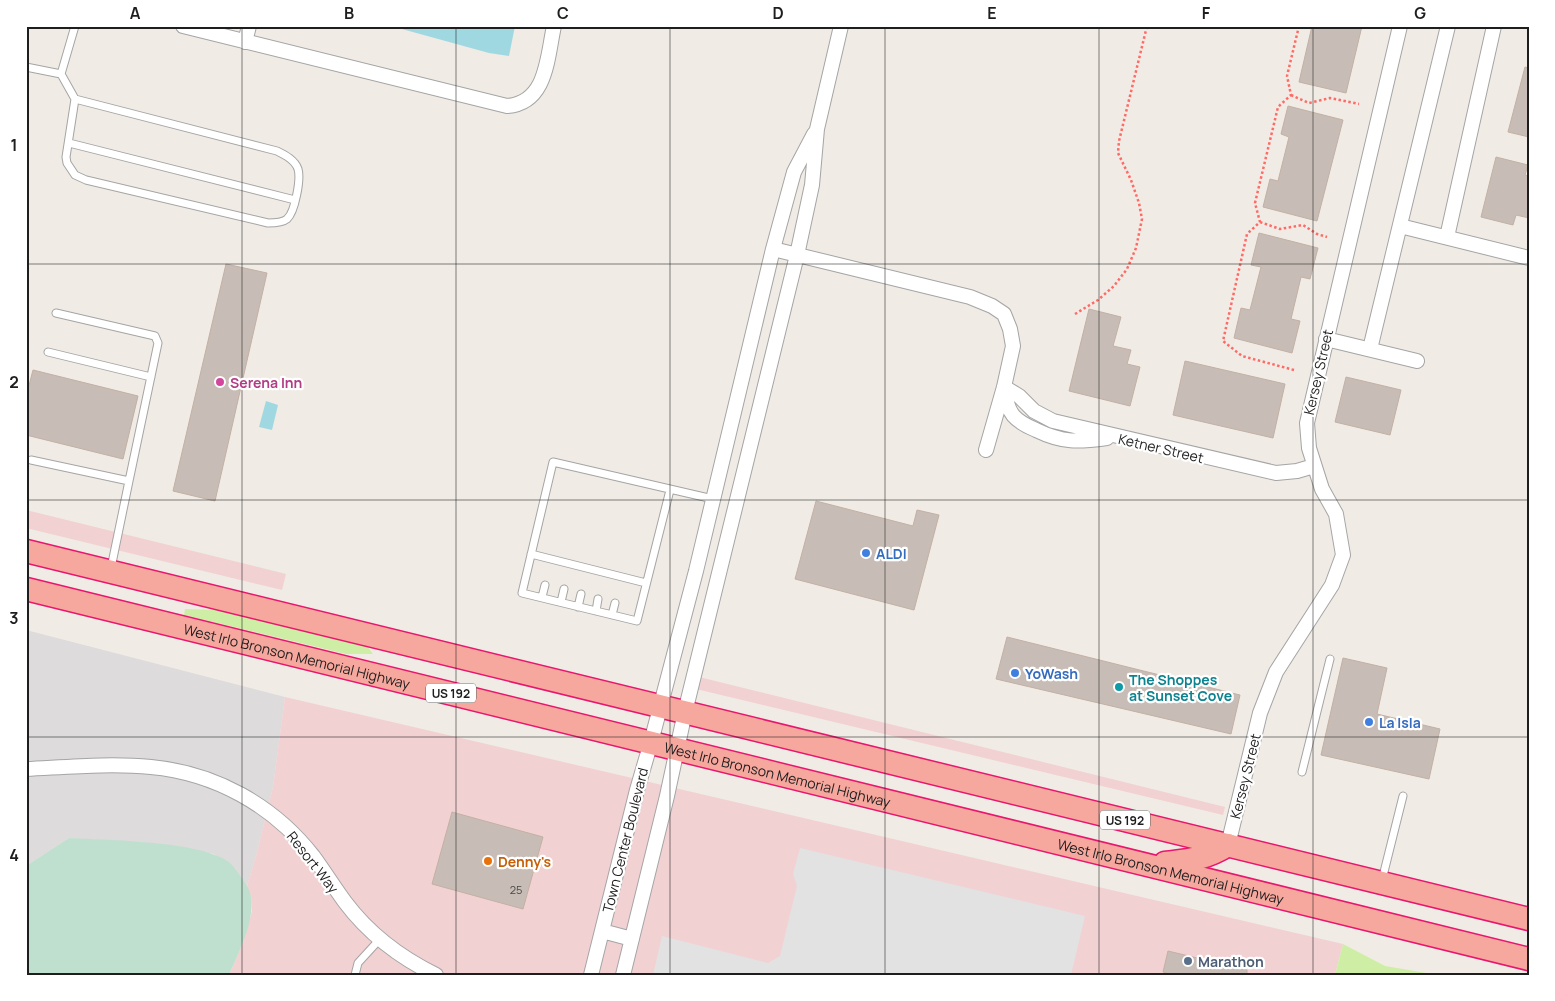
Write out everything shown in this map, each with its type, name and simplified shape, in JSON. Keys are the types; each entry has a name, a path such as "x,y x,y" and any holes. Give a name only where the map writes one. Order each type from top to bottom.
{"highway":[{"name":"US 192","path":"26,551 1529,919"},
{"name":"West Irlo Bronson Memorial Highway","path":"26,589 1151,865 1525,954"},
{"path":"1151,865 1192,860 1214,854 1228,845"}],"street":[{"path":"183,26 507,106 524,103 536,91 544,74 554,26"},
{"path":"245,42 249,26"},
{"path":"623,975 667,796 676,748 797,254 812,186 817,129 841,26"},
{"name":"Kersey Street","path":"1228,845 1260,713 1276,672 1332,585 1342,555 1336,514 1322,488 1314,466 1309,448 1307,423 1400,26"},
{"path":"1370,349 1448,26"},
{"path":"1447,237 1494,26"},
{"name":"Town Center Boulevard","path":"591,975 637,790 696,571 773,249 794,172 817,129"},
{"path":"1400,226 1529,258"},
{"path":"773,249 970,297 992,306 1004,314 1010,329 1013,346 986,450"},
{"path":"1326,338 1417,361"},
{"name":"Ketner Street","path":"1004,386 1019,396 1034,411 1052,421 1276,473 1297,471 1314,466"},
{"path":"726,444 749,450"},
{"path":"696,571 718,577"},
{"name":"Resort Way","path":"26,768 152,767 200,776 232,790 263,808 290,831 313,856 356,915 380,939 408,960 436,975"},
{"path":"602,931 632,939"}],"lane":[{"path":"75,26 61,74 75,99 66,157 70,170 79,178 86,180 268,223 284,221 289,218 295,200 299,174 298,168 287,156 277,151 75,99"},
{"path":"26,67 61,74"},
{"path":"68,143 295,200"},
{"path":"56,313 155,336 158,344 111,571"},
{"path":"48,352 151,377"},
{"path":"31,460 128,482"},
{"path":"670,490 636,621 522,593 553,462 713,499"},
{"path":"531,554 621,581 646,583"},
{"path":"549,568 551,560"},
{"path":"567,572 569,564"},
{"path":"542,598 545,585"},
{"path":"561,602 564,589"},
{"path":"578,606 581,594"},
{"path":"596,611 598,599"},
{"path":"612,615 615,603"},
{"path":"1302,772 1330,660"},
{"path":"1382,883 1403,796"},
{"path":"355,975 358,964 380,939"}],"path":[{"path":"1076,314 1098,300 1114,286 1127,269 1136,248 1142,219 1140,204 1118,153 1119,141 1147,26"},
{"path":"1291,95 1287,76 1299,26"},
{"path":"1291,95 1309,103 1330,98 1359,104"},
{"path":"1260,222 1255,203 1278,107 1291,95"},
{"path":"1260,222 1280,229 1303,225 1317,234 1327,237"},
{"path":"1260,222 1247,234 1223,341 1242,356 1294,370"}],"shaded area":[{"path":"26,510 286,574 282,590 26,528"},
{"path":"26,630 285,697 273,787 247,886 239,874 214,854 158,844 69,838 26,866"},
{"path":"699,677 1225,807 1223,815 696,689"},
{"path":"285,697 1343,944 1335,975 229,975 243,943 252,911 251,897 247,886 273,787"},
{"path":"800,848 1085,916 1071,975 653,975 662,936 768,963 780,956 797,886 793,874"}],"green space":[{"path":"185,609 218,610 368,647 373,654 346,654 184,615"},
{"path":"69,838 177,846 199,850 230,863 249,890 251,908 248,928 229,975 26,975 26,866"},
{"path":"1343,944 1385,966 1438,975 1335,975"}],"water":[{"path":"391,26 515,26 509,56 489,53"},
{"path":"266,401 278,405 272,430 259,427"}],"building":[{"path":"1312,26 1362,26 1346,93 1299,82"},
{"path":"1525,67 1529,68 1529,137 1508,132"},
{"path":"1288,106 1343,120 1317,221 1263,207 1270,179 1278,181 1289,137 1281,134"},
{"path":"1496,157 1528,165 1525,175 1529,176 1529,218 1516,215 1513,225 1481,217"},
{"path":"1259,233 1318,248 1310,279 1301,277 1291,319 1300,321 1292,353 1234,338 1241,308 1250,310 1261,267 1251,265"},
{"name":"Serena Inn","path":"226,264 267,273 215,501 173,491"},
{"path":"1089,309 1121,317 1113,346 1131,350 1127,364 1140,367 1130,406 1069,391"},
{"path":"1185,361 1285,384 1273,438 1173,415"},
{"path":"33,370 138,396 123,459 26,435 26,397"},
{"path":"1346,377 1401,390 1390,435 1335,422"},
{"name":"ALDI","path":"816,501 913,526 917,510 939,515 914,610 795,579"},
{"name":"The Shoppes at Sunset Cove","path":"1007,637 1240,695 1231,734 996,679"},
{"name":"La Isla","path":"1343,658 1387,668 1377,714 1440,729 1429,779 1321,755"},
{"name":"Denny's","path":"452,812 543,837 523,909 432,884"},
{"name":"Marathon","path":"1168,951 1247,970 1247,975 1173,975 1163,972"}],"place":[{"name":"Serena Inn","path":"220,382"},
{"name":"ALDI","path":"866,553"},
{"name":"YoWash","path":"1015,673"},
{"name":"The Shoppes at Sunset Cove","path":"1119,687"},
{"name":"La Isla","path":"1369,722"},
{"name":"Denny's","path":"488,861"},
{"name":"Marathon","path":"1188,961"}]}
